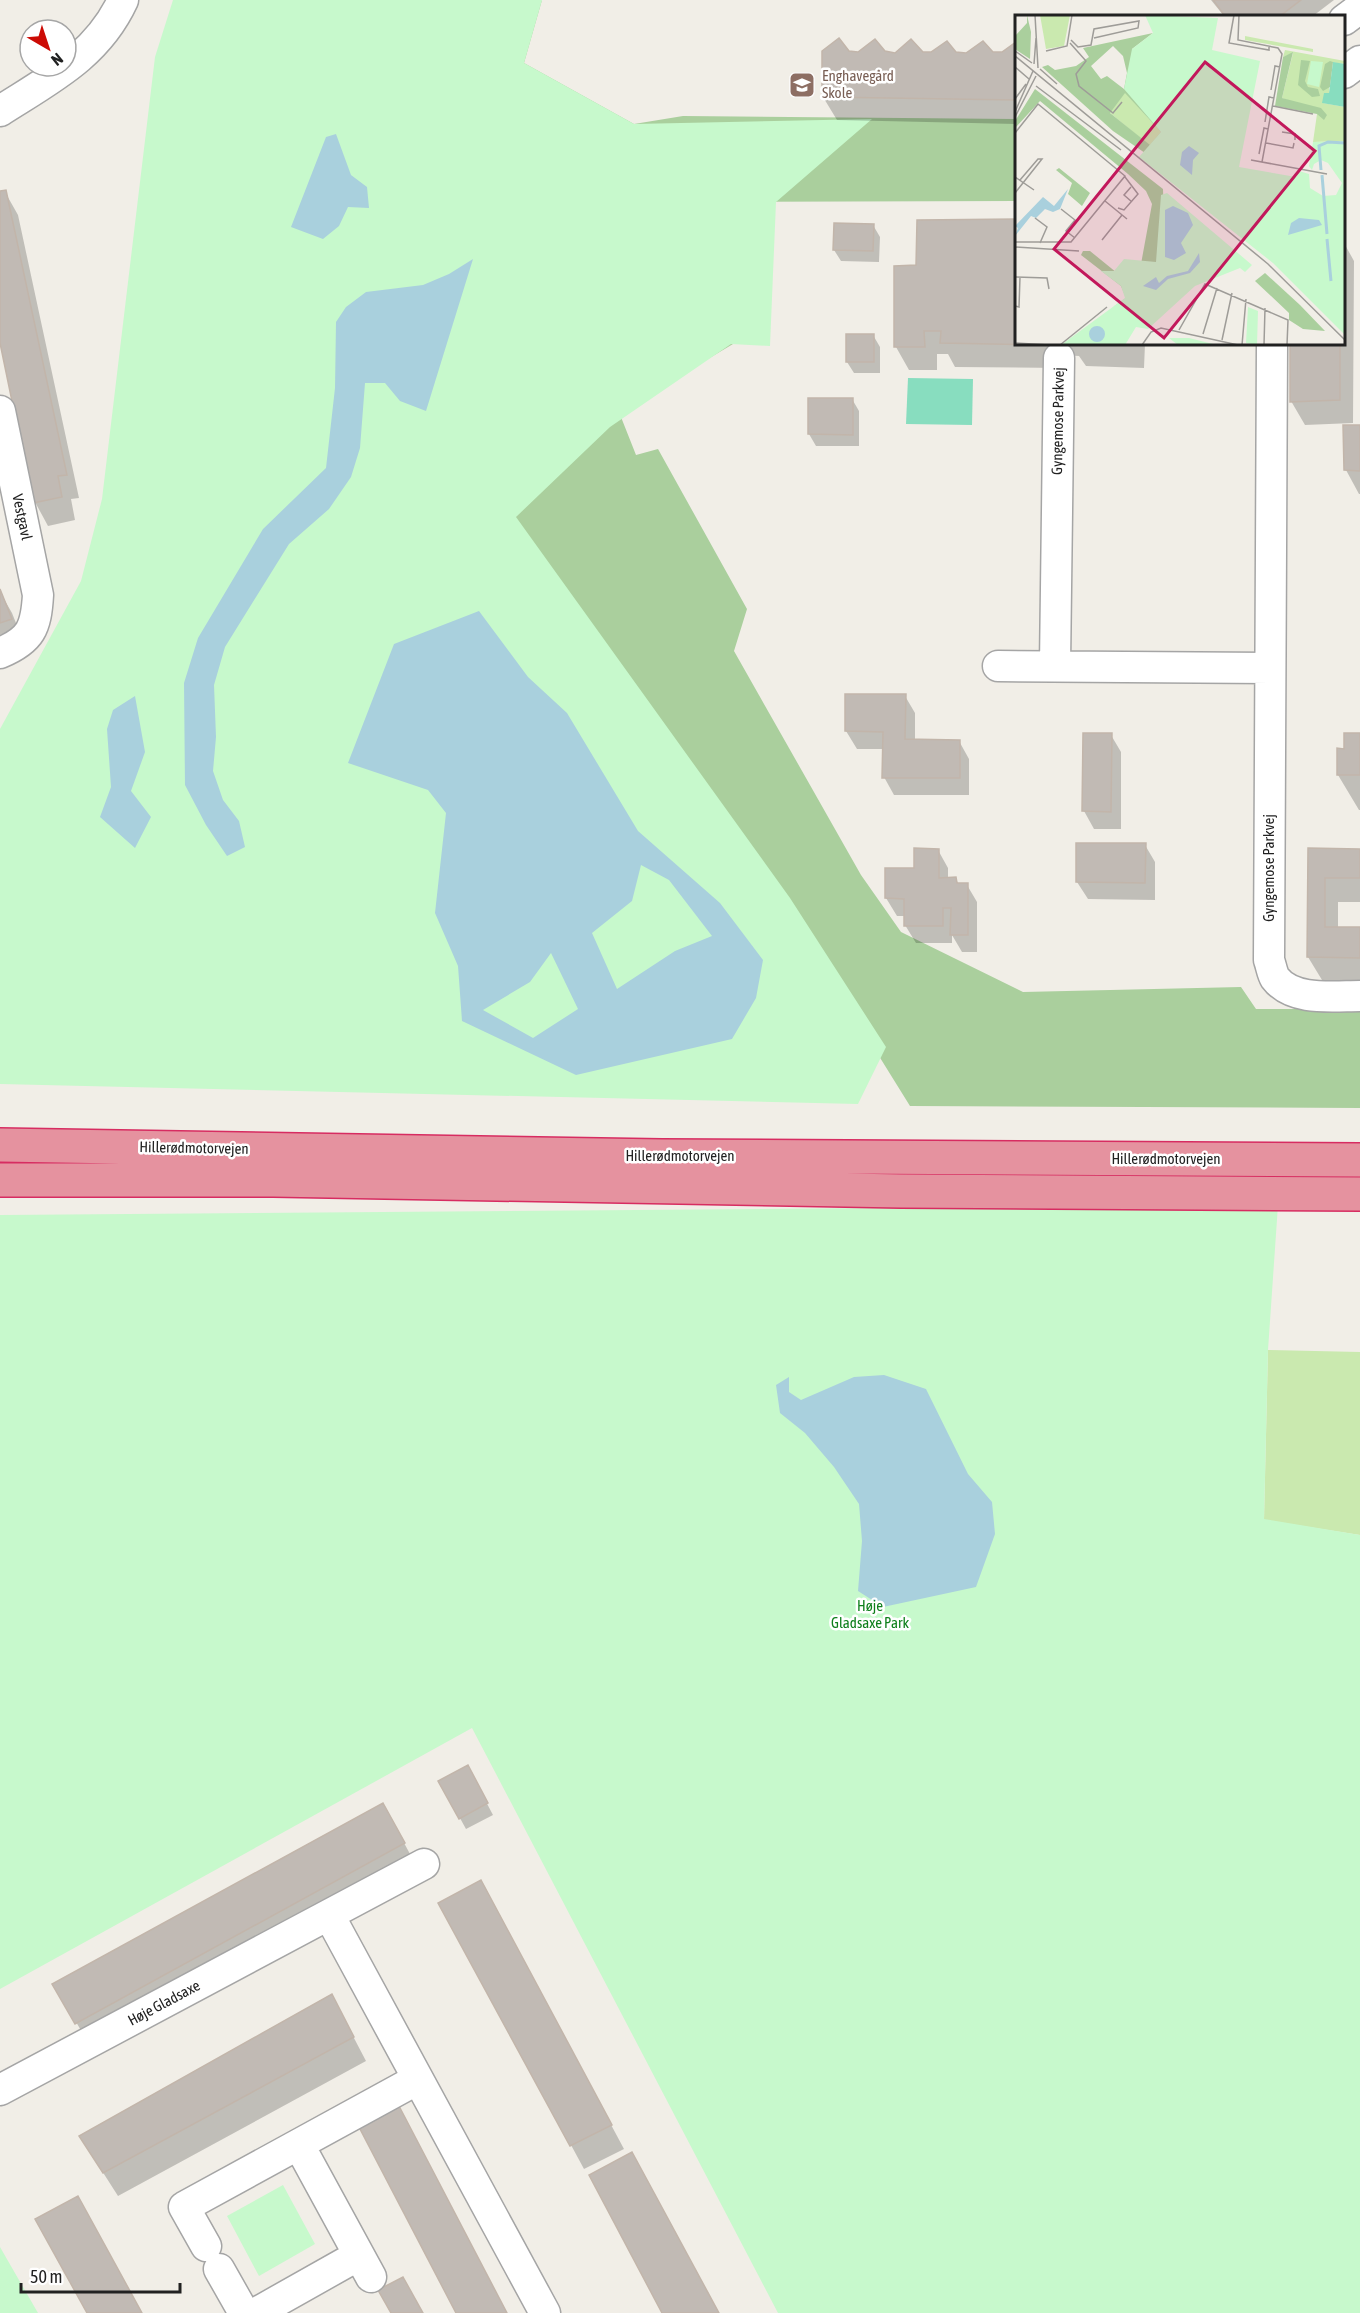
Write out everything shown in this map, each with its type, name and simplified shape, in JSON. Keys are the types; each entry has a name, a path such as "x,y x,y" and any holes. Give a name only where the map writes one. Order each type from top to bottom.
{"highway":[{"name":"Hillerødmotorvejen","path":"0,1145 662,1156 1360,1160"},
{"path":"1214,1159 1360,1153"},
{"name":"Hillerødmotorvejen","path":"0,1180 273,1180 912,1191 1360,1194"}],"street":[{"path":"0,111 78,59 104,34 123,0"},
{"path":"1345,19 1360,8"},
{"path":"1345,72 1360,61"},
{"name":"Gyngemose Parkvej","path":"1272,345 1269,960 1275,977 1289,989 1310,996 1360,996"},
{"name":"Gyngemose Parkvej","path":"1055,665 1059,358"},
{"name":"Vestgavl","path":"0,411 38,596 37,615 30,632 18,646 0,653"},
{"path":"998,666 1270,668"},
{"name":"Høje Gladsaxe","path":"0,2090 424,1864"},
{"path":"329,1915 545,2313"},
{"path":"244,2313 184,2207 418,2079"},
{"path":"256,2313 365,2266 299,2145"}],"green space":[{"path":"173,0 542,0 524,63 634,124 872,119 776,202 770,346 731,344 610,427 516,517 790,898 886,1047 858,1104 0,1084 0,729 81,581 102,499 155,57"},
{"path":"542,0 524,63 634,124 683,116 1015,119 1015,201 677,202 733,344 619,412 636,455 658,449 747,609 734,651 861,875 901,932 1023,992 1241,987 1256,1009 1360,1009 1360,1108 910,1106 828,974 152,580"},
{"path":"908,378 973,379 972,425 906,424"},
{"name":"Høje Gladsaxe Park","path":"1278,1205 1268,1350 1264,1519 1360,1535 1360,2313 778,2313 472,1728 0,1989 0,1215"},
{"path":"1268,1350 1360,1352 1360,1535 1264,1520"},
{"path":"283,2185 315,2244 259,2276 227,2216"},
{"path":"0,2247 38,2313 0,2313"}],"water":[{"path":"336,134 351,175 367,187 369,208 348,207 339,226 323,239 291,227 326,137"},
{"path":"473,259 426,411 400,401 385,383 365,383 360,448 351,477 329,509 289,544 225,647 214,685 216,737 213,771 223,800 239,821 245,847 227,856 206,825 185,785 184,683 198,638 263,529 326,468 335,388 336,322 346,307 366,292 423,285 449,274"},
{"path":"479,611 528,677 567,713 638,831 720,903 763,960 756,998 732,1039 576,1075 462,1021 458,966 435,913 446,813 428,790 348,763 394,644","holes":["641,865 669,880 712,936 675,951 617,989 592,933 632,901","551,953 578,1009 533,1038 483,1010 530,982"]},
{"path":"135,696 145,752 131,791 151,817 135,848 100,817 111,787 107,729 113,710"},
{"path":"884,1375 926,1389 968,1474 992,1502 995,1534 976,1587 883,1607 858,1591 862,1541 859,1504 834,1467 805,1433 780,1413 776,1385 789,1377 789,1392 801,1400 854,1377"}],"building":[{"path":"1213,0 1301,0 1281,15 1224,15"},
{"path":"839,38 849,51 858,52 875,39 885,51 895,53 911,39 923,52 931,52 947,41 956,52 966,53 983,41 993,52 1002,52 1015,43 1015,100 822,97 822,51"},
{"path":"6,190 67,475 58,476 62,497 33,503 0,343 0,191"},
{"path":"1015,219 1015,344 940,343 941,331 924,331 925,347 894,347 894,266 916,265 917,220"},
{"path":"834,223 874,224 873,251 833,250"},
{"path":"846,334 874,334 874,362 846,362"},
{"path":"1290,345 1340,345 1340,400 1290,402"},
{"path":"808,398 853,398 853,435 808,434"},
{"path":"1343,425 1360,425 1360,471 1344,470"},
{"path":"0,589 12,619 0,623"},
{"path":"845,694 906,694 905,739 960,740 960,778 882,778 883,732 845,731"},
{"path":"1083,733 1112,733 1111,812 1082,811"},
{"path":"1344,733 1360,733 1360,775 1337,775 1337,748 1344,749"},
{"path":"1076,843 1146,843 1145,883 1076,882"},
{"path":"914,848 939,849 939,878 956,877 957,883 968,883 968,935 950,935 951,908 943,908 943,926 904,926 904,899 885,898 885,868 914,868"},
{"path":"1308,848 1360,849 1360,878 1325,878 1325,927 1360,927 1360,958 1307,957"},
{"path":"468,1765 488,1803 459,1819 438,1781"},
{"path":"383,1803 405,1843 75,2024 52,1984"},
{"path":"481,1880 612,2125 570,2146 438,1903"},
{"path":"332,1994 354,2037 103,2173 79,2136"},
{"path":"399,2106 507,2313 456,2313 359,2127"},
{"path":"632,2152 719,2313 662,2313 589,2175"},
{"path":"78,2196 142,2313 87,2313 35,2219"},
{"path":"403,2277 423,2313 391,2313 378,2290"}],"place":[{"name":"Enghavegård Skole","path":"802,85"}]}
